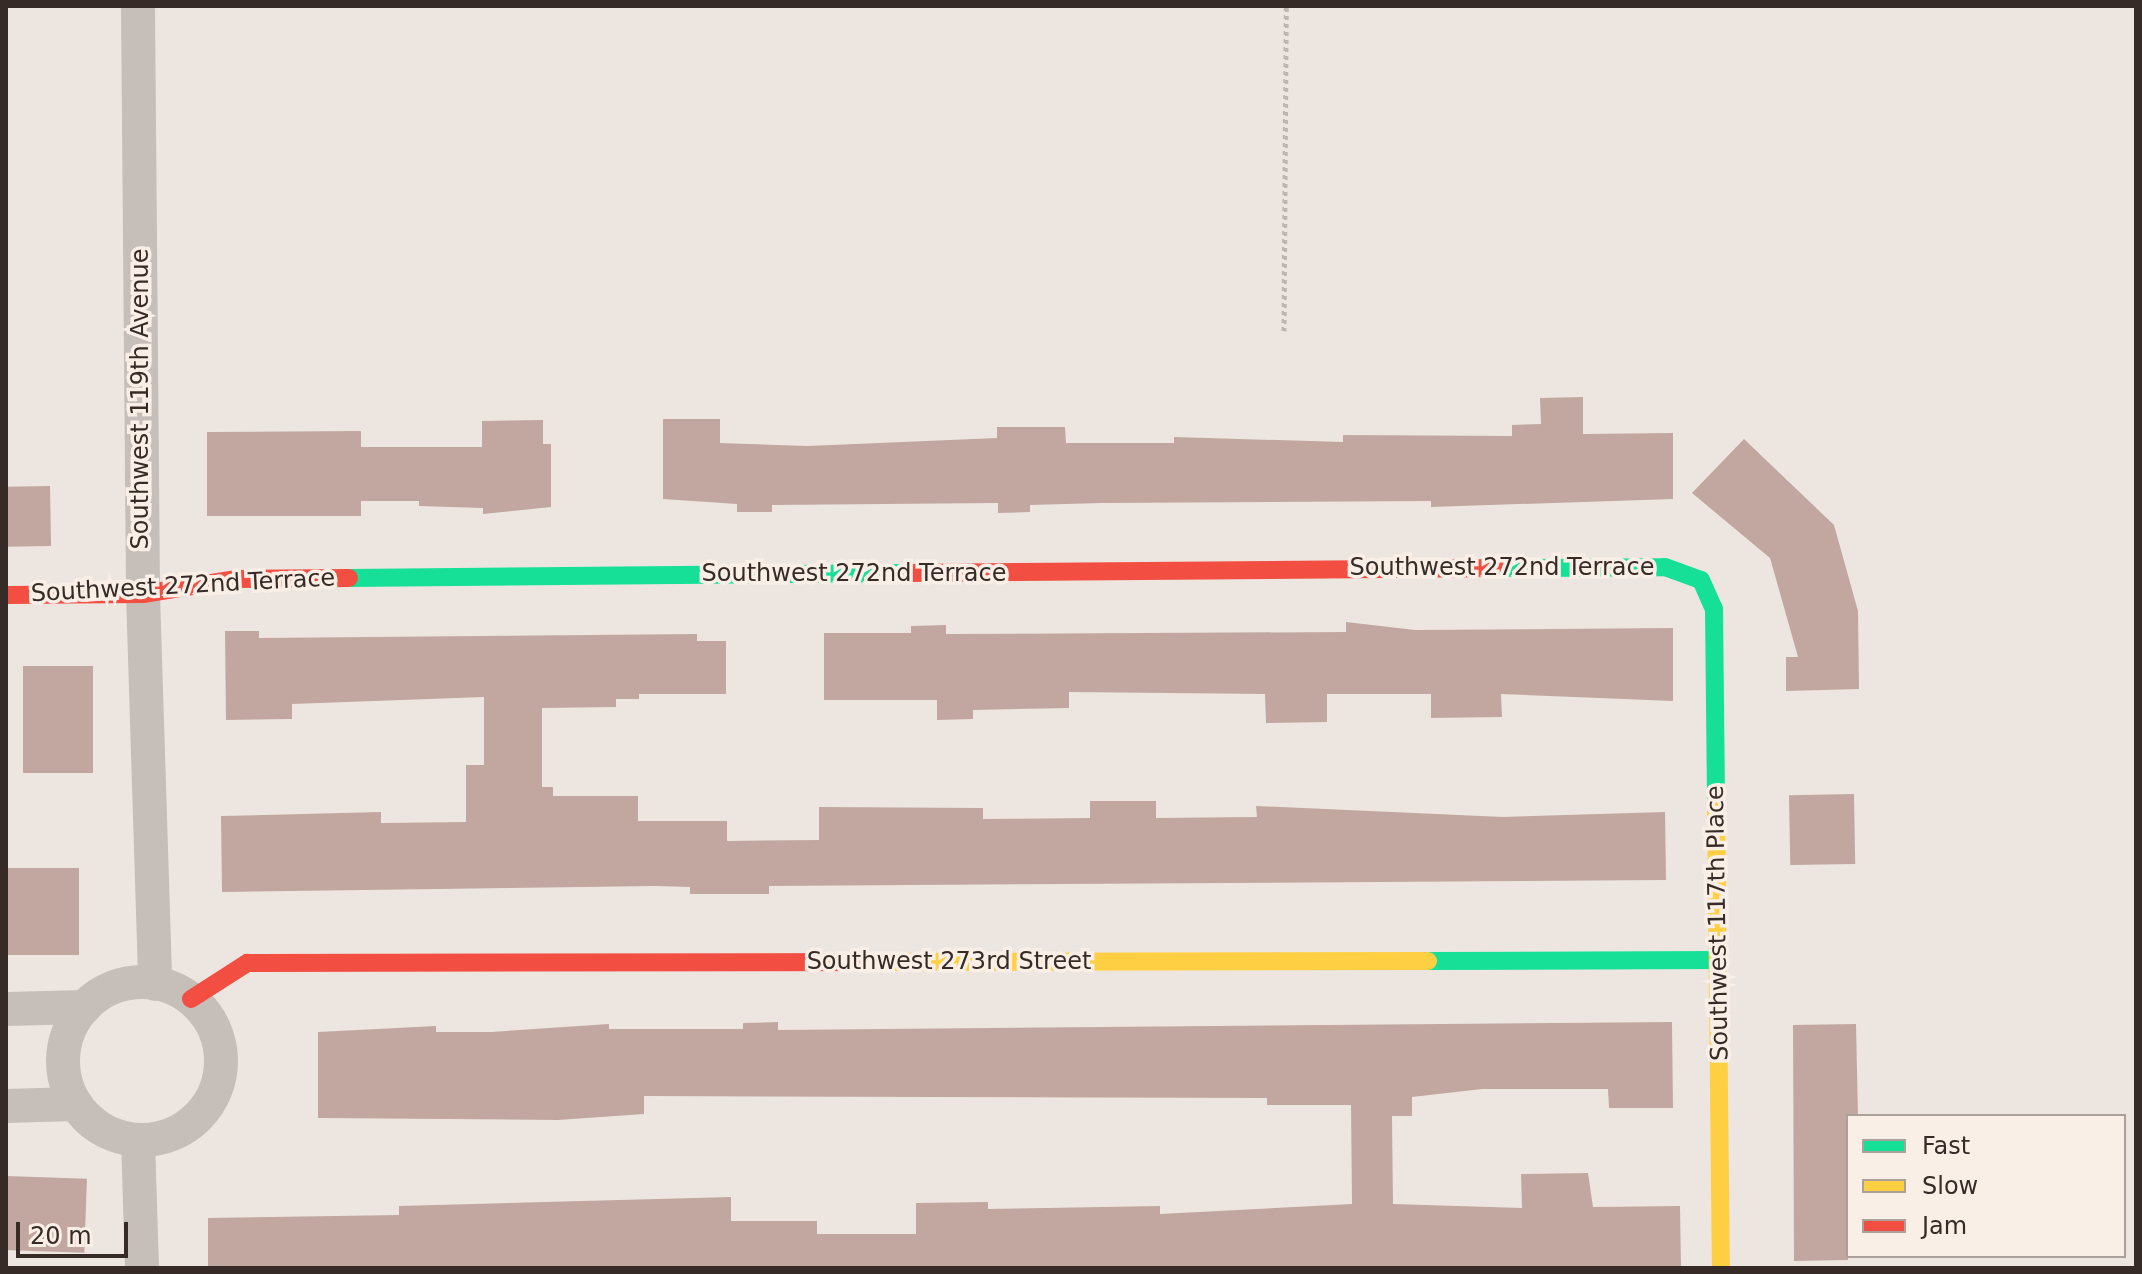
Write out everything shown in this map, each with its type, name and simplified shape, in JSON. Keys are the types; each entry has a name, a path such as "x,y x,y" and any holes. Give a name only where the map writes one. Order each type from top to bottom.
{"street":[{"name":"Southwest 119th Avenue","path":"138,6 143,594 155,984"},
{"name":"Southwest 272nd Terrace","path":"6,595 143,594 237,579 1665,567 1701,580"},
{"name":"Southwest 117th Place","path":"1701,580 1714,609 1721,1268"},
{"name":"Southwest 273rd Street","path":"191,999 247,963 1718,960"},
{"path":"155,984 191,999 219,1042 215,1093 180,1131 138,1140 104,1132 76,1104 62,1069 64,1043 85,1007 115,986 155,984"},
{"path":"6,1009 85,1007"},
{"path":"6,1106 76,1104"},
{"path":"138,1140 142,1268"}],"path":[{"path":"1284,331 1286,6"}],"building":[{"path":"1583,397 1583,434 1673,433 1673,499 1431,507 1431,501 1102,503 1030,505 1030,512 998,513 998,503 772,505 772,512 737,512 737,504 663,499 663,419 720,419 720,443 807,446 997,438 997,427 1065,427 1066,443 1174,443 1174,437 1343,442 1343,435 1512,436 1512,425 1541,424 1540,398"},
{"path":"543,420 543,444 551,444 551,507 483,514 483,508 419,506 419,501 361,501 361,516 207,516 207,432 361,431 361,447 482,447 482,421"},
{"path":"1744,439 1834,525 1858,611 1859,689 1786,691 1786,657 1798,657 1770,558 1692,493"},
{"path":"50,486 51,546 7,547 6,487"},
{"path":"1346,622 1415,630 1673,628 1673,701 1501,694 1502,717 1431,718 1431,694 1327,694 1327,722 1266,723 1265,694 1069,692 1069,708 973,710 973,719 937,720 937,700 824,700 824,633 911,633 911,626 946,625 946,634 1346,632"},
{"path":"225,631 259,631 259,638 697,634 697,641 726,641 726,694 639,694 639,699 616,699 616,707 542,708 542,787 553,787 553,796 638,796 638,821 727,821 727,841 819,840 819,807 983,808 983,819 1090,818 1090,801 1156,801 1156,818 1257,817 1256,806 1503,817 1665,812 1666,880 769,886 769,894 690,894 690,887 655,886 222,892 221,816 381,812 381,823 466,822 466,765 484,765 484,697 292,704 292,719 226,720"},
{"path":"23,666 93,666 93,773 23,773"},
{"path":"1854,794 1855,864 1790,865 1789,795"},
{"path":"8,868 79,868 79,955 8,955"},
{"path":"778,1022 778,1030 1672,1022 1673,1108 1609,1108 1608,1089 1482,1089 1412,1097 1412,1116 1392,1116 1393,1204 1522,1208 1521,1174 1588,1173 1593,1207 1680,1206 1681,1268 208,1268 208,1218 399,1215 399,1206 731,1197 731,1221 817,1221 817,1234 916,1234 916,1203 988,1202 988,1209 1160,1206 1160,1214 1352,1204 1351,1105 1267,1105 1267,1098 644,1096 644,1114 558,1120 318,1118 318,1032 436,1026 436,1032 491,1032 609,1024 609,1029 743,1029 743,1023"},
{"path":"1856,1024 1858,1114 1846,1114 1848,1260 1794,1261 1793,1025"},
{"path":"6,1176 87,1179 84,1253 6,1250"}],"traffic: fast":[{"path":"1501,568 1665,567 1701,580 1714,609 1716,802"},
{"path":"349,578 907,573"},
{"path":"1428,961 1718,960"}],"traffic: slow":[{"path":"1716,802 1721,1268"},
{"path":"861,962 1428,961"}],"traffic: jam":[{"path":"907,573 1501,568"},
{"path":"6,595 143,594 237,579 349,578"},
{"path":"191,999 247,963 861,962"}]}
